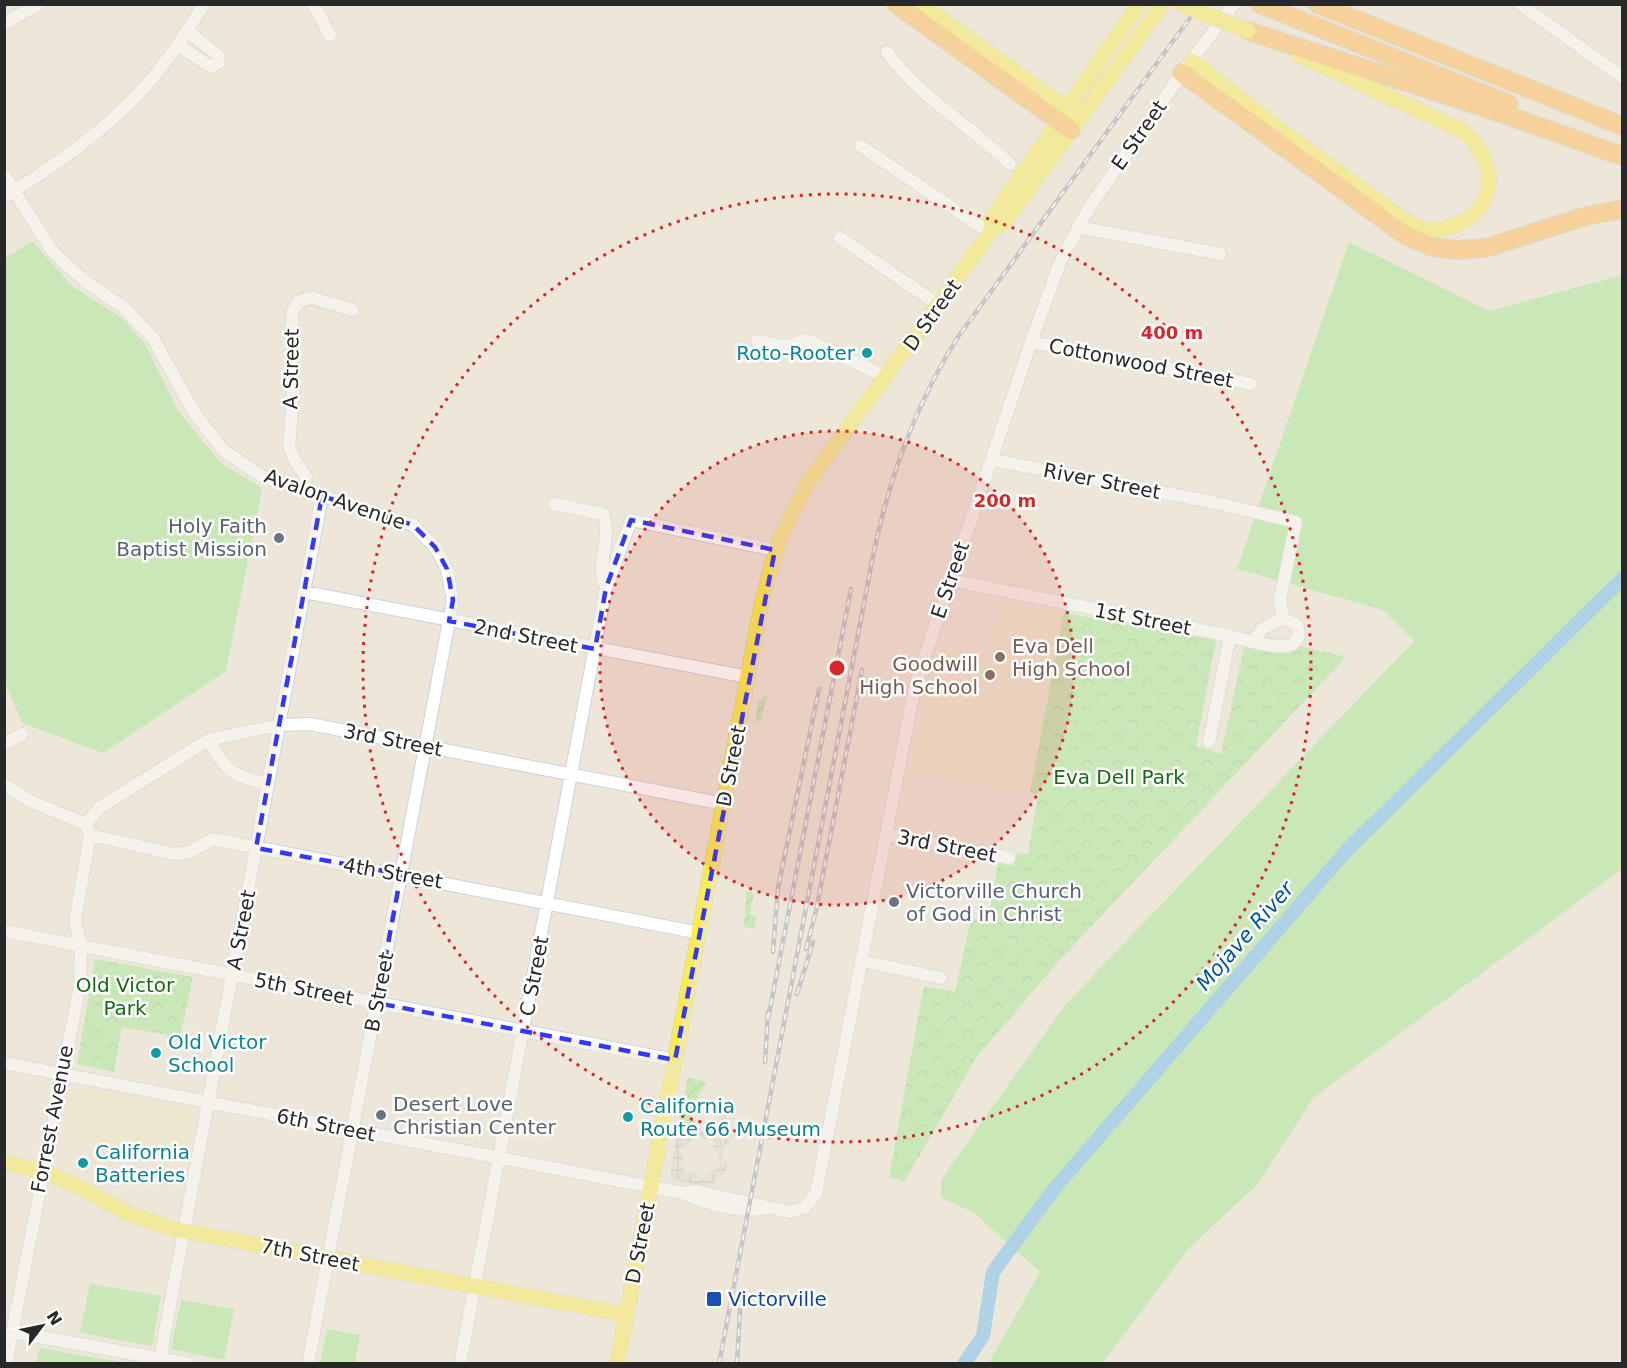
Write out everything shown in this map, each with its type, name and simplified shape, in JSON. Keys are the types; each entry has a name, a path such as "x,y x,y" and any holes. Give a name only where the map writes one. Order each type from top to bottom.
{"highway":[{"path":"896,4 1069,119"},
{"path":"1317,4 1623,126"},
{"path":"1268,8 1623,149"},
{"path":"1255,34 1486,108 1623,156"},
{"path":"1187,67 1405,235 1432,246 1456,250 1485,248 1587,216 1623,209"}],"main road":[{"path":"921,4 1069,119"},
{"name":"D Street","path":"1069,119 1139,4"},
{"name":"D Street","path":"617,1364 762,602 775,550 807,484 991,231 993,216 1163,4"},
{"path":"1181,4 1255,34 1463,131 1476,142 1485,157 1490,175 1487,193 1479,207 1466,220 1445,229 1424,229 1403,219 1280,130 1187,67"},
{"name":"7th Street","path":"4,1162 42,1171 81,1188 128,1214 184,1232 627,1315"}],"street":[{"path":"4,24 38,4"},
{"path":"9,194 83,145 142,90 178,45 204,4"},
{"path":"313,4 330,35"},
{"name":"E Street","path":"804,1208 814,1198 819,1185 915,686 1031,342 1061,260 1078,227 1098,194 1234,4"},
{"path":"1520,4 1623,77"},
{"path":"178,45 208,64 213,66 219,62 218,55 187,31"},
{"path":"887,52 904,76 986,141 1010,164"},
{"path":"861,146 991,231"},
{"name":"Avalon Avenue","path":"4,175 9,194 53,252 86,282 123,307 153,338 195,414 223,450 261,476 413,525 435,547 447,569 453,600 449,621"},
{"path":"1078,227 1220,254"},
{"path":"840,238 939,305"},
{"name":"A Street","path":"303,489 306,476 295,461 289,446 293,396 292,312 299,301 312,298 352,310"},
{"path":"757,341 788,347 804,340 810,341 886,377"},
{"name":"Cottonwood Street","path":"1031,342 1251,384"},
{"name":"River Street","path":"992,460 1212,502 1296,522 1280,600 1283,618"},
{"name":"A Street","path":"160,1361 322,496"},
{"path":"554,504 603,514 608,526 601,578 606,588"},
{"path":"606,588 631,520 775,550"},
{"name":"1st Street","path":"950,580 1254,642 1290,647 1298,641 1300,635 1297,625 1283,618"},
{"name":"C Street","path":"460,1364 606,588"},
{"name":"2nd Street","path":"304,592 748,677"},
{"path":"1254,642 1262,629 1283,618"},
{"name":"B Street","path":"308,1364 449,621"},
{"path":"1209,742 1230,636"},
{"name":"3rd Street","path":"88,830 99,808 208,740 279,725 310,724 724,804"},
{"path":"4,744 22,734"},
{"path":"208,740 226,769 242,778 268,784"},
{"path":"4,783 30,801 88,830"},
{"name":"4th Street","path":"88,830 174,854 190,852 213,839 700,933"},
{"name":"Forrest Avenue","path":"6,1364 80,985 81,946 75,921 88,830"},
{"name":"3rd Street","path":"886,834 1009,858"},
{"name":"5th Street","path":"4,931 675,1060"},
{"path":"862,961 941,978"},
{"name":"6th Street","path":"4,1063 683,1194 697,1200 753,1211 766,1208 790,1212 804,1208"},
{"path":"13,1332 160,1361 189,1364"}],"highlighted area":[{"path":"322,496 413,525 435,547 447,569 453,600 449,621 595,649 606,588 631,520 775,550 675,1060 377,1003 401,874 256,848"}],"shaded area":[{"path":"1000,601 1064,613 1030,793 909,771 924,698 939,649 990,658"},
{"path":"71,1086 194,1109 185,1160 61,1136"},
{"path":"720,1105 728,1108 723,1133 733,1135 731,1145 724,1144 721,1162 727,1164 725,1174 716,1178 711,1187 673,1180 670,1175 677,1129 702,1132 717,1122","holes":["701,1135 705,1141 711,1137 716,1144 713,1147 720,1158 717,1160 721,1166 700,1180 693,1171 687,1175 678,1163 684,1159 678,1150"]}],"green space":[{"path":"32,241 72,286 122,318 145,344 178,411 221,463 262,488 226,671 103,753 22,723 5,682 5,258"},
{"path":"1349,242 1489,311 1622,275 1622,869 1313,1098 1258,1184 1191,1246 1102,1363 989,1363 1040,1272 973,1212 941,1198 941,1180 1065,1005 1414,641 1383,610 1237,569"},
{"name":"Eva Dell Park","path":"1064,613 1216,640 1196,746 1221,754 1247,633 1346,657 1058,962 976,1058 904,1182 889,1177 924,986 955,992 971,919 988,921 998,862 1014,866 1017,853 1028,854 1038,794 1030,793"},
{"path":"767,695 761,720 755,723 758,701"},
{"path":"746,891 754,893 750,915 756,916 755,926 749,929 744,926"},
{"name":"Old Victor Park","path":"95,959 193,977 180,1037 122,1027 114,1072 77,1064"},
{"path":"688,1077 707,1082 691,1109 692,1116 702,1133 677,1129"},
{"path":"90,1284 161,1296 152,1346 80,1333"},
{"path":"181,1300 234,1309 224,1360 171,1349"},
{"path":"327,1329 360,1335 355,1363 320,1363"},
{"path":"40,1348 126,1363 36,1363"}],"waterway":[{"name":"Mojave River","path":"964,1364 983,1336 993,1272 1055,1188 1348,849 1622,579"}],"railway":[{"path":"719,1364 873,556 887,498 905,443 929,389 958,337 1200,4"},
{"path":"768,1019 851,589"},
{"path":"806,949 816,911 862,670"},
{"path":"773,952 778,888 819,689"},
{"path":"797,994 813,942"},
{"path":"765,1062 768,1012"},
{"path":"737,1364 740,1310"}],"place":[{"name":"Roto-Rooter","path":"867,353"},
{"name":"Holy Faith Baptist Mission","path":"279,538"},
{"name":"Eva Dell High School","path":"1000,657"},
{"name":"Goodwill High School","path":"990,675"},
{"name":"Victorville Church of God in Christ","path":"894,902"},
{"name":"Old Victor School","path":"156,1053"},
{"name":"Desert Love Christian Center","path":"381,1115"},
{"name":"California Route 66 Museum","path":"628,1117"},
{"name":"California Batteries","path":"83,1163"},
{"name":"Victorville","path":"714,1299"}]}
